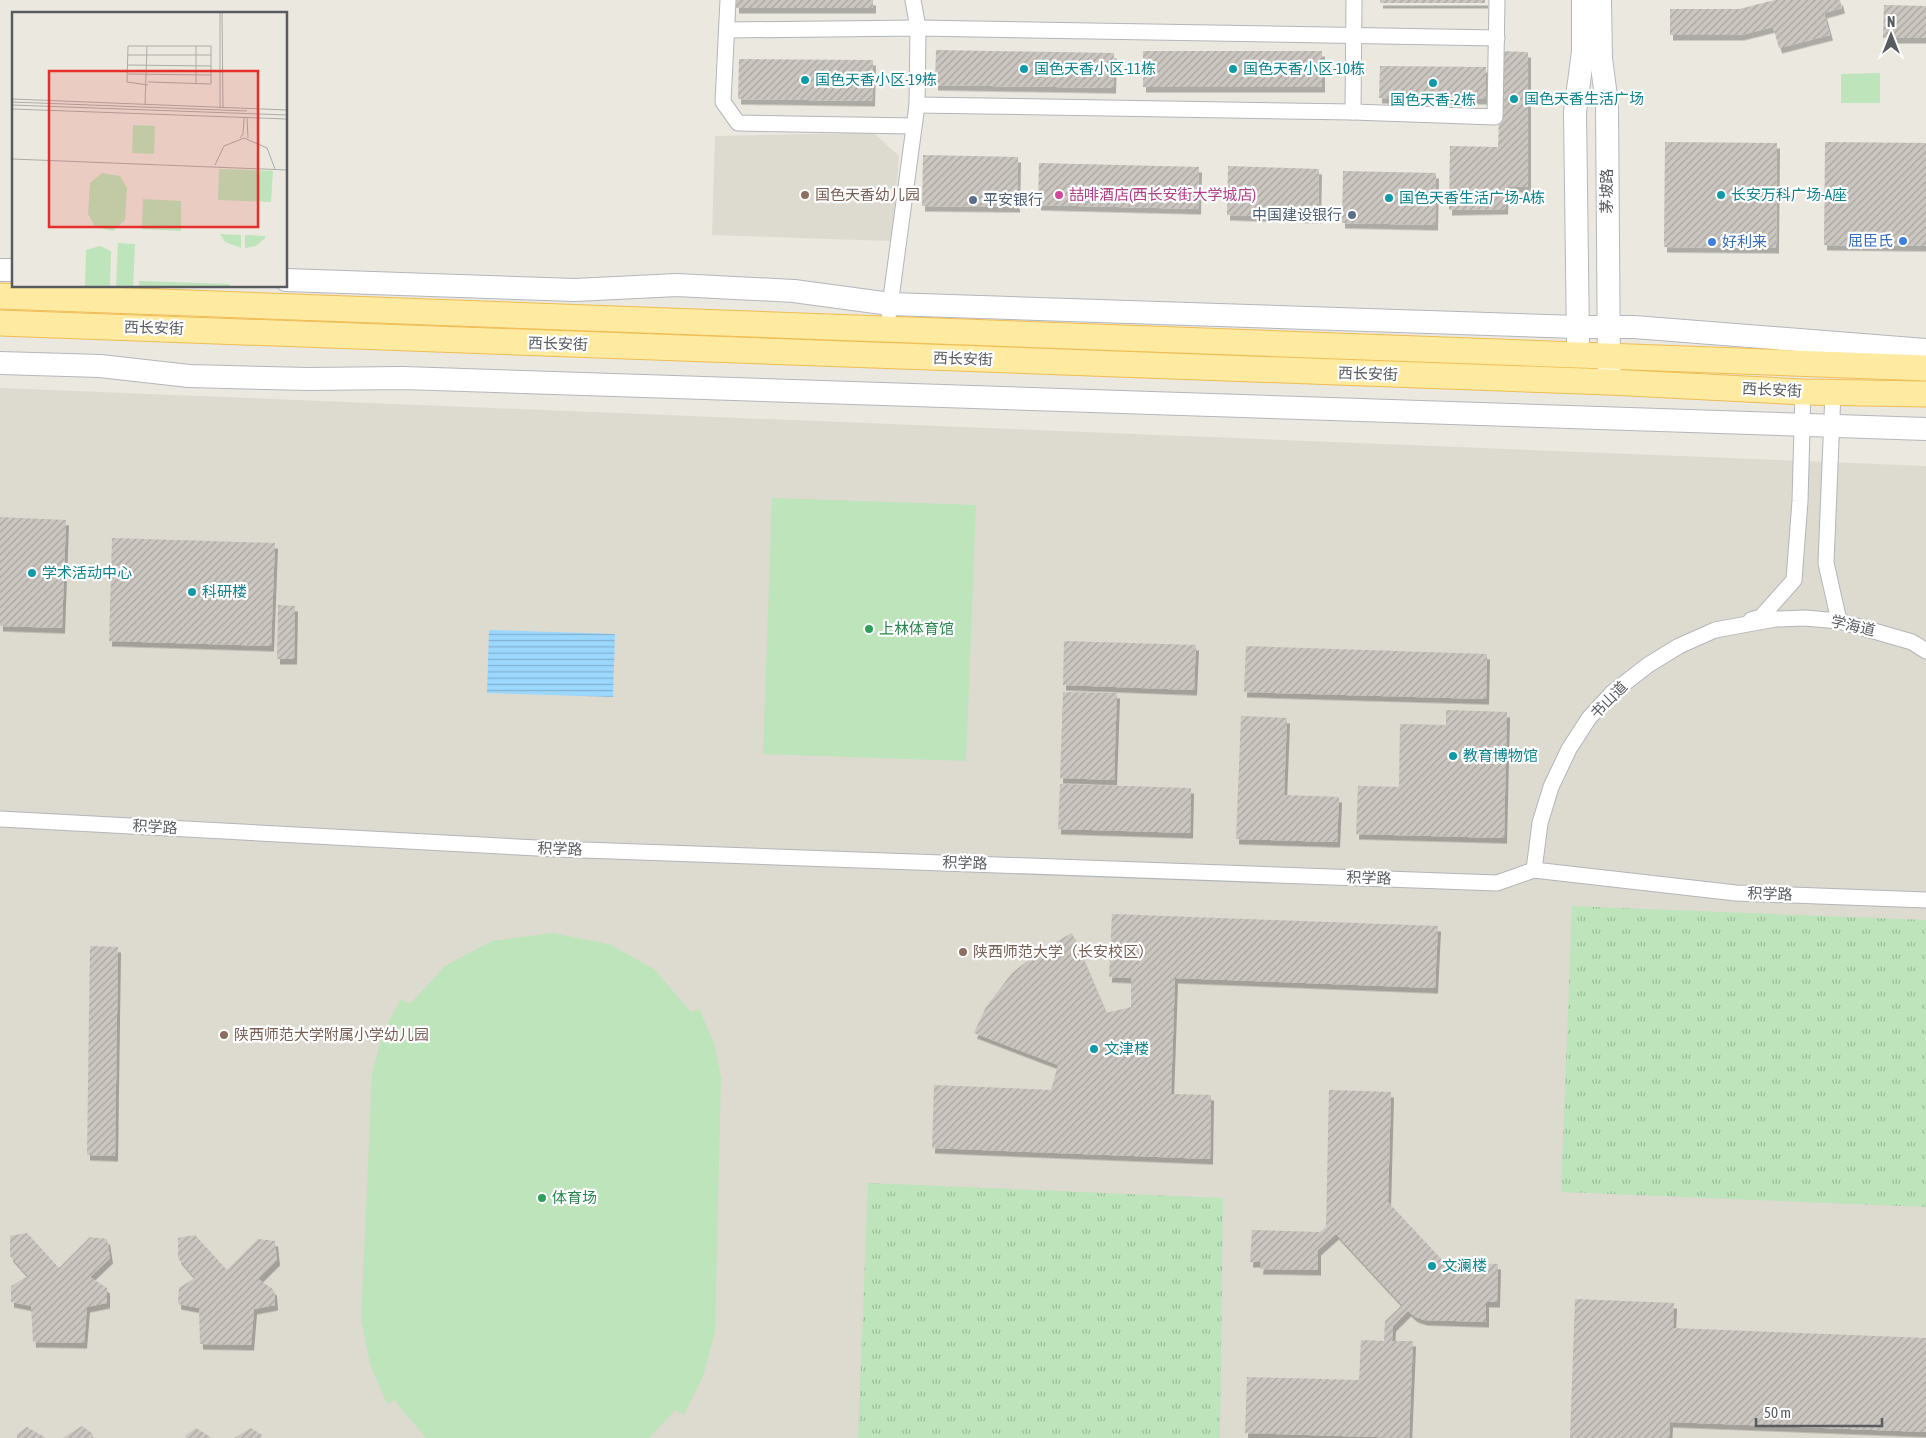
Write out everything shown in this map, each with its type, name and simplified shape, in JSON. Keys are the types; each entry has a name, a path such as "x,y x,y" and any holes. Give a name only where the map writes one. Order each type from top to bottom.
{"main road":[{"name":"茅坡路","path":"1578,381 1575,112 1583,52 1583,0"},
{"name":"茅坡路","path":"1600,0 1601,59 1607,104 1609,382"},
{"path":"1577,262 1608,262"},
{"path":"288,280 576,290 678,285 794,291 890,304 1608,326 1926,350"},
{"name":"西长安街","path":"0,296 1926,368"},
{"name":"西长安街","path":"0,323 1609,382 1802,392 1926,394"},
{"path":"0,362 100,366 188,376 308,379 403,378 1926,430"}],"street":[{"path":"728,0 723,102 738,123 914,126"},
{"path":"887,329 917,105 918,28 913,0"},
{"path":"1353,112 1354,0"},
{"path":"917,105 1353,112 1495,117 1497,0"},
{"path":"727,30 918,28 1496,38"},
{"path":"1715,630 1761,617 1794,580 1800,501 1802,392"},
{"path":"1833,392 1826,563 1838,621"},
{"name":"学海道","path":"1775,620 1805,618 1838,621 1912,642 1926,651"},
{"name":"书山道","path":"1534,870 1540,823 1551,788 1569,750 1589,718 1612,693 1648,665 1679,646 1715,630 1775,620"},
{"name":"积学路","path":"0,819 556,849 1497,884 1534,870 1736,893 1926,900"}],"shaded area":[{"name":"国色天香幼儿园","path":"874,133 899,156 892,241 712,235 715,136"},
{"name":"陕西师范大学（长安校区）","path":"0,388 1926,466 1926,1438 0,1438"}],"green space":[{"path":"1880,73 1880,103 1841,103 1841,74"},
{"name":"上林体育馆","path":"772,498 976,505 966,761 763,754"},
{"path":"1572,906 1926,920 1926,1207 1561,1192"},
{"name":"体育场","path":"552,933 609,944 654,969 691,1012 699,1009 714,1043 721,1077 715,1332 703,1376 684,1415 675,1410 649,1438 426,1438 394,1400 387,1404 370,1364 361,1320 372,1074 383,1032 401,999 410,1004 445,966 492,941"},
{"path":"868,1183 1223,1198 1220,1438 858,1438"}],"water":[{"path":"489,630 615,634 613,697 487,693"}],"building":[{"path":"736,0 873,0 873,8 736,8"},
{"path":"1380,0 1485,0 1485,3 1380,3"},
{"path":"1775,0 1840,0 1842,8 1824,13 1830,35 1779,48 1773,27 1741,35 1670,35 1670,9 1739,9"},
{"path":"1884,5 1926,6 1926,38 1883,38"},
{"name":"国色天香小区-11栋","path":"936,50 1114,53 1113,88 935,85"},
{"name":"国色天香小区-10栋","path":"1143,51 1322,51 1322,87 1143,87"},
{"name":"国色天香生活广场","path":"1501,51 1528,52 1528,187 1506,187 1505,209 1449,210 1450,146 1498,147"},
{"name":"国色天香小区-19栋","path":"739,59 873,60 872,101 738,99"},
{"name":"国色天香-2栋","path":"1380,66 1486,67 1486,99 1379,98"},
{"name":"长安万科广场-A座","path":"1665,142 1777,143 1776,248 1664,247"},
{"path":"1825,142 1926,143 1926,246 1824,245"},
{"path":"923,155 1018,157 1017,207 922,206"},
{"path":"1039,163 1199,167 1198,209 1038,205"},
{"path":"1228,166 1319,169 1318,218 1227,215"},
{"name":"国色天香生活广场-A栋","path":"1343,171 1436,173 1435,225 1342,223"},
{"name":"学术活动中心","path":"0,517 66,520 62,628 0,626"},
{"name":"科研楼","path":"112,538 275,543 271,646 109,641"},
{"path":"278,605 295,606 294,659 277,659"},
{"path":"1064,641 1196,645 1194,690 1063,685"},
{"path":"1246,646 1487,654 1486,699 1244,692"},
{"path":"1063,692 1117,693 1114,780 1060,778"},
{"name":"教育博物馆","path":"1446,710 1507,712 1504,838 1356,834 1358,786 1399,787 1400,724 1446,725"},
{"path":"1241,716 1287,718 1284,795 1339,797 1337,842 1236,839"},
{"path":"1060,784 1191,788 1190,833 1058,829"},
{"name":"文津楼","path":"1112,914 1438,926 1435,988 1175,978 1171,1094 1211,1095 1210,1159 932,1148 934,1085 1051,1090 1058,1065 974,1033 986,1007 1012,973 1043,949 1072,933 1106,1013 1131,1007 1131,978 1109,977"},
{"path":"90,946 118,947 115,1156 87,1155"},
{"name":"文澜楼","path":"1329,1090 1391,1092 1388,1202 1445,1263 1498,1264 1497,1302 1486,1302 1486,1322 1424,1320 1415,1317 1408,1311 1393,1326 1392,1341 1413,1341 1409,1438 1245,1433 1247,1377 1359,1380 1361,1340 1384,1341 1385,1321 1402,1305 1336,1234 1318,1250 1318,1270 1260,1269 1261,1262 1250,1262 1252,1230 1320,1232 1326,1227"},
{"path":"27,1233 59,1268 90,1237 107,1239 110,1258 90,1277 107,1288 107,1303 87,1307 84,1343 33,1342 31,1306 11,1302 11,1286 28,1276 10,1256 10,1236"},
{"path":"195,1235 227,1270 258,1239 275,1241 277,1260 258,1279 274,1290 275,1305 254,1309 251,1345 200,1344 199,1308 178,1304 179,1288 195,1278 178,1258 178,1238"},
{"path":"1575,1299 1674,1303 1673,1328 1926,1338 1926,1432 1670,1422 1669,1438 1570,1438"},
{"path":"82,1426 93,1434 92,1438 63,1438"},
{"path":"27,1427 46,1438 17,1438 17,1434"},
{"path":"196,1428 212,1438 186,1438 185,1436"},
{"path":"251,1428 262,1435 261,1438 234,1438"}],"place":[{"name":"国色天香小区-11栋","path":"1024,69"},
{"name":"国色天香小区-10栋","path":"1233,69"},
{"name":"国色天香小区-19栋","path":"805,80"},
{"name":"国色天香-2栋","path":"1433,83"},
{"name":"国色天香生活广场","path":"1514,99"},
{"name":"国色天香幼儿园","path":"805,195"},
{"name":"喆啡酒店(西长安街大学城店)","path":"1059,195"},
{"name":"长安万科广场-A座","path":"1721,195"},
{"name":"国色天香生活广场-A栋","path":"1389,198"},
{"name":"平安银行","path":"973,200"},
{"name":"中国建设银行","path":"1352,215"},
{"name":"屈臣氏","path":"1903,241"},
{"name":"好利来","path":"1712,242"},
{"name":"学术活动中心","path":"32,573"},
{"name":"科研楼","path":"192,592"},
{"name":"上林体育馆","path":"869,629"},
{"name":"教育博物馆","path":"1453,756"},
{"name":"陕西师范大学（长安校区）","path":"963,952"},
{"name":"陕西师范大学附属小学幼儿园","path":"224,1035"},
{"name":"文津楼","path":"1094,1049"},
{"name":"体育场","path":"542,1198"},
{"name":"文澜楼","path":"1432,1266"}]}
